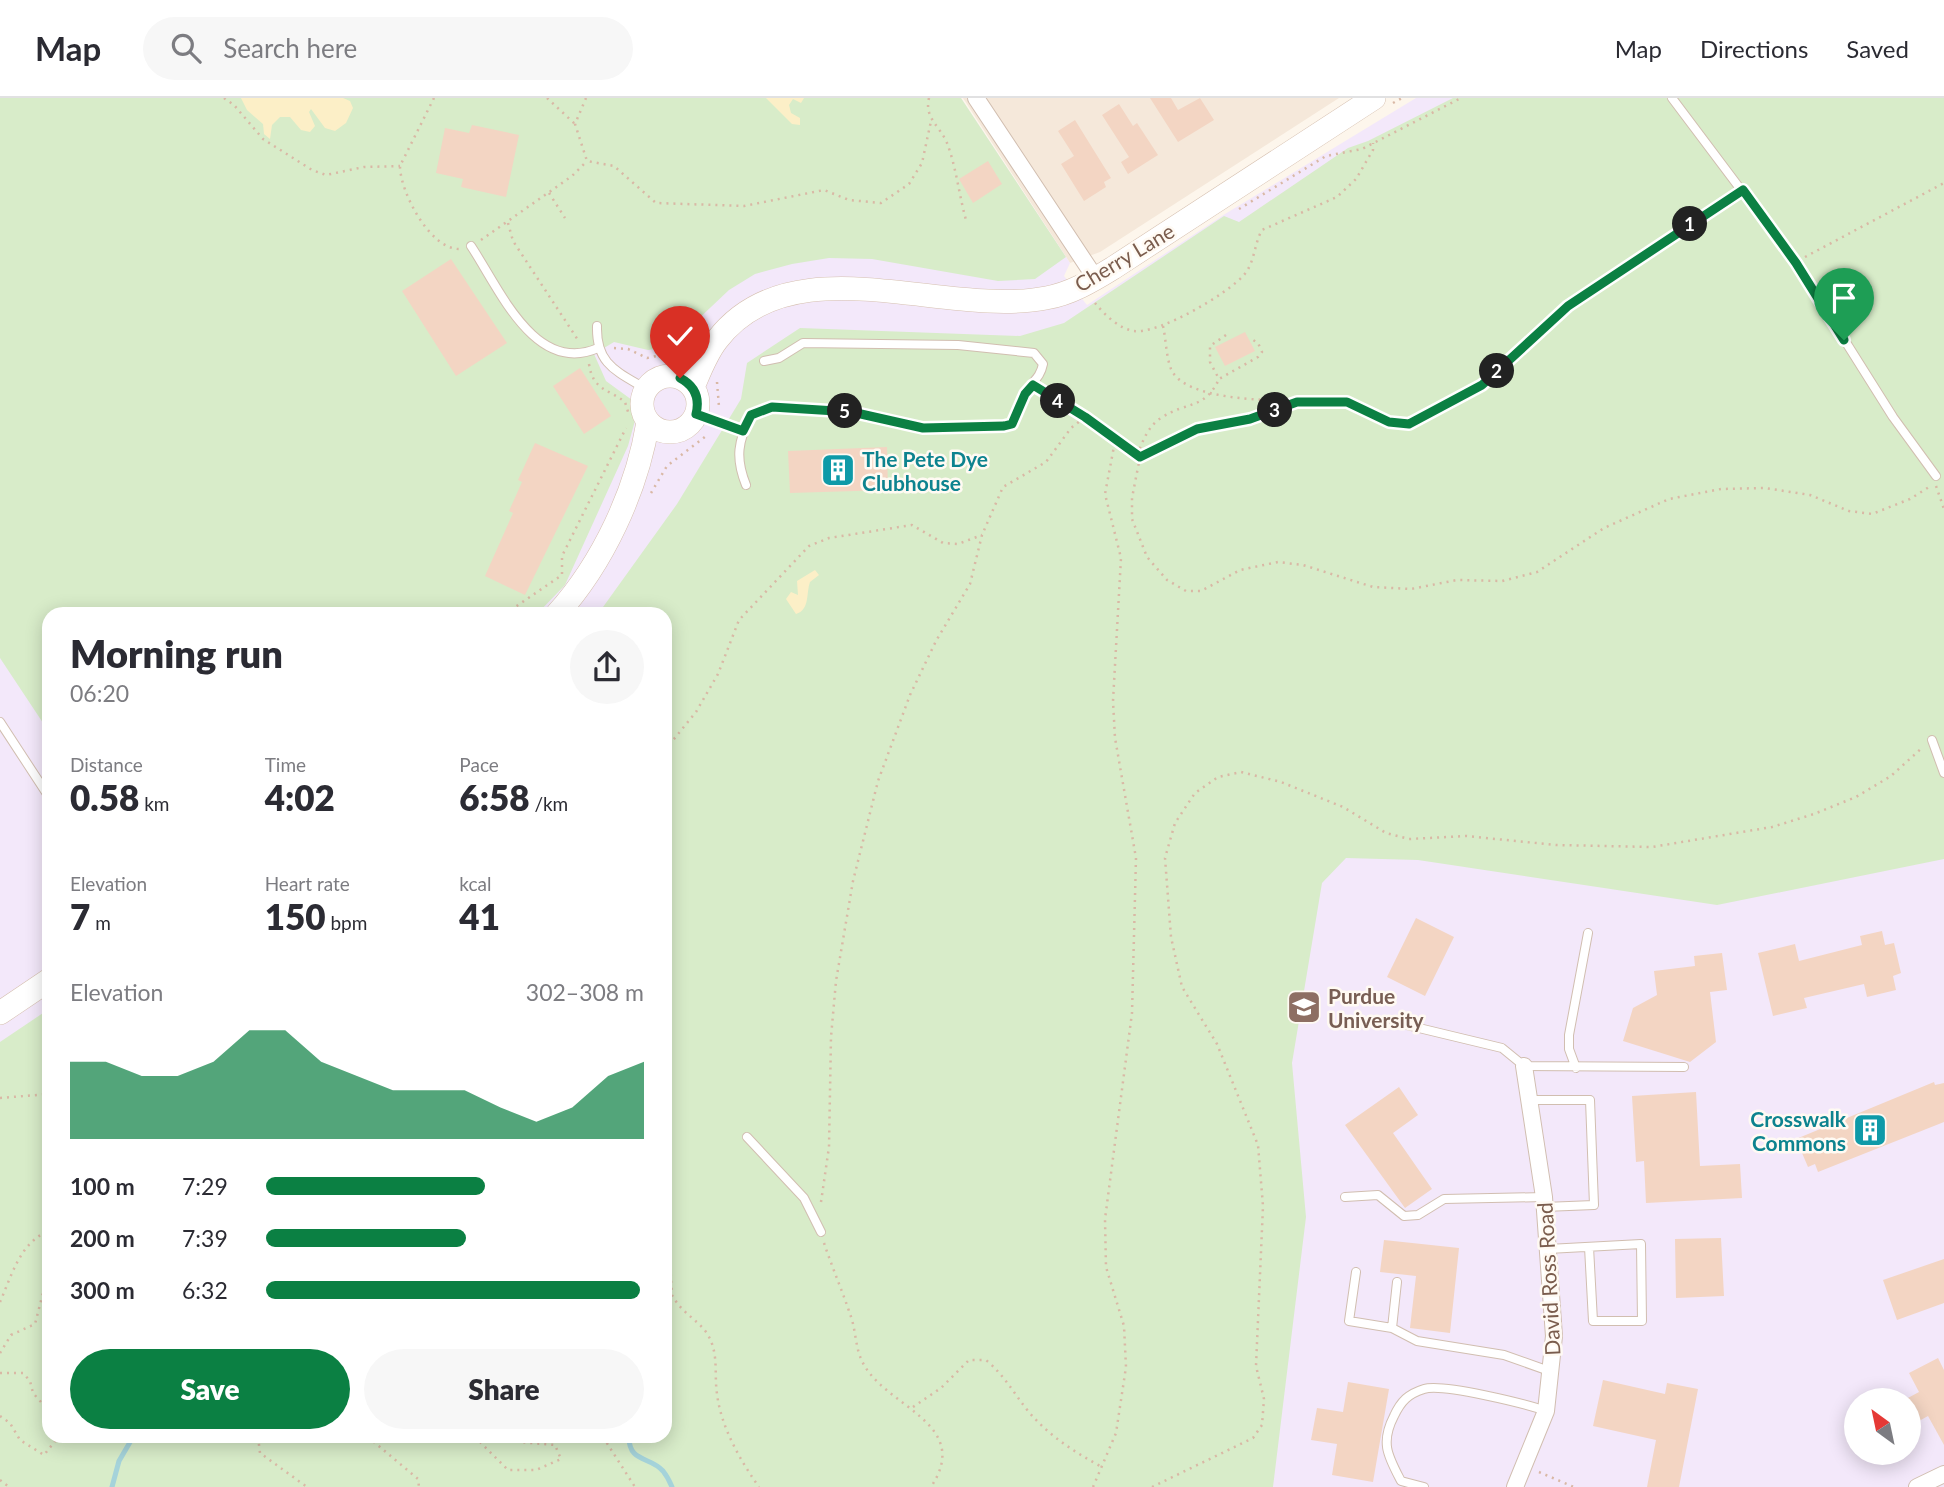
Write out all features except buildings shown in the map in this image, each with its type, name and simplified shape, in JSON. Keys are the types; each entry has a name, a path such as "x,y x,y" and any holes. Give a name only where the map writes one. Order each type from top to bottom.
{"street":[{"path":"976,98 1096,278"},
{"name":"Cherry Lane","path":"683,382 718,340 767,301 833,288 964,301 1015,302 1047,298 1096,278 1219,198 1382,102"},
{"path":"658,379 683,382 698,405 696,414 685,428 658,427 642,406 646,389 658,379"},
{"path":"562,607 603,548 658,427"},
{"path":"0,1013 42,986"},
{"name":"David Ross Road","path":"1515,1487 1546,1411 1554,1336 1544,1202 1524,1066"},
{"path":"1917,1487 1944,1474"}],"lane":[{"path":"1672,98 1796,263 1893,416 1936,476"},
{"path":"471,246 527,332 541,344 563,355 586,354 598,348"},
{"path":"597,326 598,348 619,373 646,389"},
{"path":"746,485 738,464 743,431 751,415 772,407 852,412 923,428 1004,426 1012,424 1025,394 1040,377 1043,364 1034,353 958,345 803,343 779,358 764,361"},
{"path":"696,414 743,431"},
{"path":"0,722 42,786"},
{"path":"1932,740 1944,773"},
{"path":"1576,1068 1569,1049 1569,1035 1588,933"},
{"path":"1394,1021 1502,1048 1524,1066 1684,1066"},
{"path":"1345,1197 1378,1195 1404,1216 1418,1215 1444,1199 1594,1205 1590,1100 1529,1100"},
{"path":"747,1137 804,1198 821,1232"},
{"path":"1548,1249 1641,1244 1642,1321 1593,1321 1589,1247"},
{"path":"1356,1272 1349,1321 1392,1328 1417,1341 1504,1355 1552,1372"},
{"path":"1392,1328 1397,1282"},
{"path":"1424,1487 1401,1481 1385,1452 1389,1426 1402,1399 1427,1388 1516,1400 1546,1411"}],"path":[{"path":"224,98 234,105 263,139 312,170 326,175 365,167 400,166"},
{"path":"434,98 400,166 400,179 415,213 450,249 471,246 508,223 587,161"},
{"path":"547,98 575,124 587,161"},
{"path":"575,124 586,98"},
{"path":"929,98 927,107 931,121 946,142 965,220"},
{"path":"1382,102 1402,98"},
{"path":"1219,198 1227,206 1243,209 1326,156 1373,143 1461,98"},
{"path":"587,161 614,166 656,203 744,206 824,190 849,200 881,203 909,184 922,163 931,121"},
{"path":"1095,303 1105,316 1132,331 1163,326 1236,283 1251,264 1258,236 1268,225 1337,197 1347,190 1373,150 1373,143"},
{"path":"1796,263 1830,241 1892,213 1944,183"},
{"path":"1163,326 1171,369 1177,377 1196,389 1245,399 1347,402 1389,422 1409,424 1482,385 1568,306 1743,190"},
{"path":"549,193 565,218"},
{"path":"508,223 513,241 584,348"},
{"path":"1219,379 1208,354 1210,346 1226,335"},
{"path":"1253,340 1258,343 1262,352 1258,357 1219,379 1213,393 1203,402 1161,417 1149,429 1139,456 1132,498 1132,519 1147,557 1167,580 1186,591 1201,591 1240,570 1278,562 1303,565 1373,587 1410,589 1457,580 1502,581 1537,572 1627,515 1669,499 1721,489 1765,488 1810,495 1849,511 1872,514 1910,499 1934,483 1944,509"},
{"path":"611,349 628,349 647,358 685,350"},
{"path":"515,607 562,575 562,556 629,422 625,402 602,391 590,372 589,364"},
{"path":"715,377 719,389 719,407"},
{"path":"1033,385 1085,417 1139,456"},
{"path":"1139,456 1197,429 1250,419 1297,402"},
{"path":"931,1487 942,1471 939,1437 913,1408 877,1385 862,1361 851,1315 821,1232 821,1197 829,1147 831,1037 836,981 853,881 878,781 893,736 936,641 970,584 982,535 1003,486 1046,462 1070,428 1085,417"},
{"path":"1093,1487 1116,1433 1126,1367 1124,1326 1106,1266 1105,1219 1132,1013 1136,858 1115,738 1113,701 1121,558 1105,494 1115,440"},
{"path":"672,741 702,702 718,674 739,620 809,546 829,538 912,525 943,544 958,544 982,535"},
{"path":"1152,1487 1253,1438 1262,1425 1264,1399 1256,1366 1263,1206 1258,1145 1216,1045 1182,987 1171,937 1165,858 1175,823 1195,793 1218,776 1241,772 1281,782 1343,807 1386,833 1409,839 1466,836 1556,845 1652,847 1772,827 1814,814 1856,797 1891,776 1932,740"},
{"path":"0,1098 42,1095"},
{"path":"0,1302 20,1256 35,1236 42,1234"},
{"path":"672,1295 680,1310 708,1334 717,1358 716,1391 721,1415 738,1452 760,1487"},
{"path":"0,1353 11,1335 35,1324 42,1297"},
{"path":"913,1408 941,1388 969,1360 986,1360 1004,1375 1028,1411 1057,1440 1102,1467"},
{"path":"0,1373 23,1373 30,1381 33,1393 42,1403"},
{"path":"0,1416 10,1423 20,1440 44,1455 54,1443"},
{"path":"259,1443 260,1453 307,1487"},
{"path":"375,1443 418,1479 419,1487"},
{"path":"481,1443 508,1470 536,1470 561,1459 555,1444 538,1443"},
{"path":"607,1443 635,1487"},
{"path":"1524,1465 1574,1487"},
{"path":"0,1480 9,1487"}],"shaded area":[{"name":"Purdue University","path":"0,98 961,98 1070,263 1064,276 1087,305 1225,214 1416,98 1944,98 1944,1487 0,1487"},
{"path":"963,98 1339,98 1100,252 1070,263"}],"green space":[{"path":"0,98 961,98 1066,257 1035,279 998,281 872,259 829,258 792,264 755,274 729,290 674,342 662,348 648,350 614,342 594,354 606,381 632,400 636,417 628,446 565,585 544,607 42,607 42,721 0,658"},
{"path":"1453,98 1944,98 1944,859 1717,905 1418,860 1346,858 1322,883 1292,1063 1306,1217 1273,1487 0,1487 0,1042 42,1014 42,1443 672,1443 672,607 603,607 677,504 741,399 747,363 800,328 1020,336 1064,323 1224,216 1239,222 1348,148 1368,141"}],"sand":[{"path":"241,98 343,98 350,101 353,108 346,123 335,131 325,128 311,109 309,112 315,126 310,132 301,130 290,117 280,117 272,125 270,139 264,134 263,124 247,110"},
{"path":"766,98 804,98 801,103 793,99 789,105 791,113 800,118 800,125 792,124"},
{"path":"815,570 819,575 810,582 804,609 796,614 786,599 791,592 798,595 797,581"}],"waterway":[{"path":"112,1487 119,1461 130,1443"},
{"path":"630,1443 636,1455 663,1471 672,1487"}],"place":[{"name":"The Pete Dye Clubhouse","path":"838,470"},
{"name":"Purdue University","path":"1304,1007"},
{"name":"Crosswalk Commons","path":"1870,1130"}],"route":[{"path":"680,378 693,387 697,396 696,414 743,431 751,415 772,407 876,415 923,428 1004,426 1012,424 1017,417 1027,390 1033,385 1085,417 1140,457 1197,429 1250,419 1297,402 1347,402 1389,422 1409,424 1482,385 1568,306 1743,190 1796,263 1844,340"}]}
